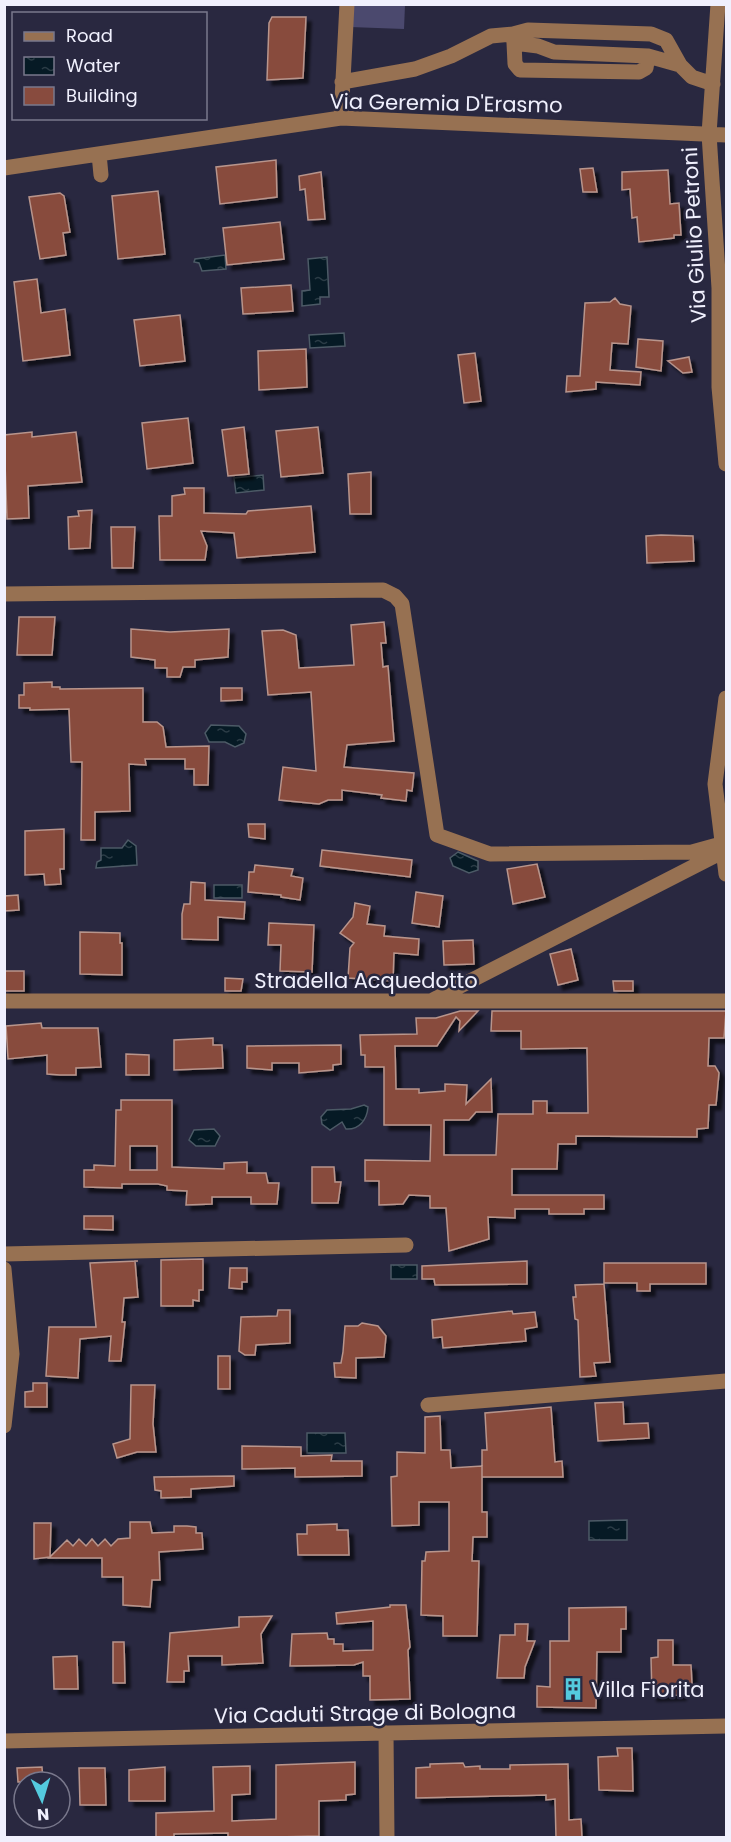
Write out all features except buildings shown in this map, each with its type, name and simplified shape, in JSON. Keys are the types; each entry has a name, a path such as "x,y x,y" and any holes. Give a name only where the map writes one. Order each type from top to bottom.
{"street":[{"path":"341,118 347,4"},
{"name":"Via Giulio Petroni","path":"718,4 709,134 719,288 719,387 726,464"},
{"path":"514,39 528,30 651,34 666,40 680,64 692,77 712,84"},
{"path":"342,82 415,69 451,56 490,36 514,39 554,52 648,56 680,64"},
{"path":"514,39 515,64 520,70 639,72 646,68 648,56"},
{"name":"Via Geremia D'Erasmo","path":"4,168 341,118 726,135"},
{"path":"99,154 101,176"},
{"path":"4,594 382,590 395,596 402,604 437,835 490,854 692,852 721,848"},
{"path":"726,698 715,784 721,848 726,874"},
{"path":"430,1002 721,848"},
{"name":"Stradella Acquedotto","path":"4,1001 726,1001"},
{"path":"4,1254 406,1245"},
{"path":"4,1269 12,1332 4,1426"},
{"path":"428,1405 726,1381"},
{"name":"Via Caduti Strage di Bologna","path":"4,1742 726,1726"},
{"path":"386,1733 387,1838"}],"shaded area":[{"path":"351,5 405,5 404,29 350,27"}],"water":[{"path":"225,255 226,269 202,271 199,263 194,262 195,259"},
{"path":"327,257 329,297 320,297 320,304 302,306 302,291 310,290 308,259"},
{"path":"344,333 345,346 310,348 309,335"},
{"path":"263,475 264,490 236,493 234,478"},
{"path":"211,725 239,726 246,734 244,743 235,747 225,742 209,742 205,733"},
{"path":"128,840 136,846 137,865 96,868 97,862 101,860 101,848 122,848"},
{"path":"458,852 478,861 478,870 469,873 453,866 450,858"},
{"path":"214,885 242,885 242,898 214,898"},
{"path":"364,1105 368,1107 366,1116 355,1128 346,1129 342,1122 330,1130 322,1124 321,1117 327,1110 351,1109"},
{"path":"214,1129 220,1136 215,1146 196,1146 189,1140 194,1130"},
{"path":"391,1265 417,1265 417,1279 391,1279"},
{"path":"307,1433 345,1433 346,1453 307,1453"},
{"path":"627,1520 627,1540 589,1540 589,1521"}],"place":[{"name":"Villa Fiorita","path":"573,1689"}]}
